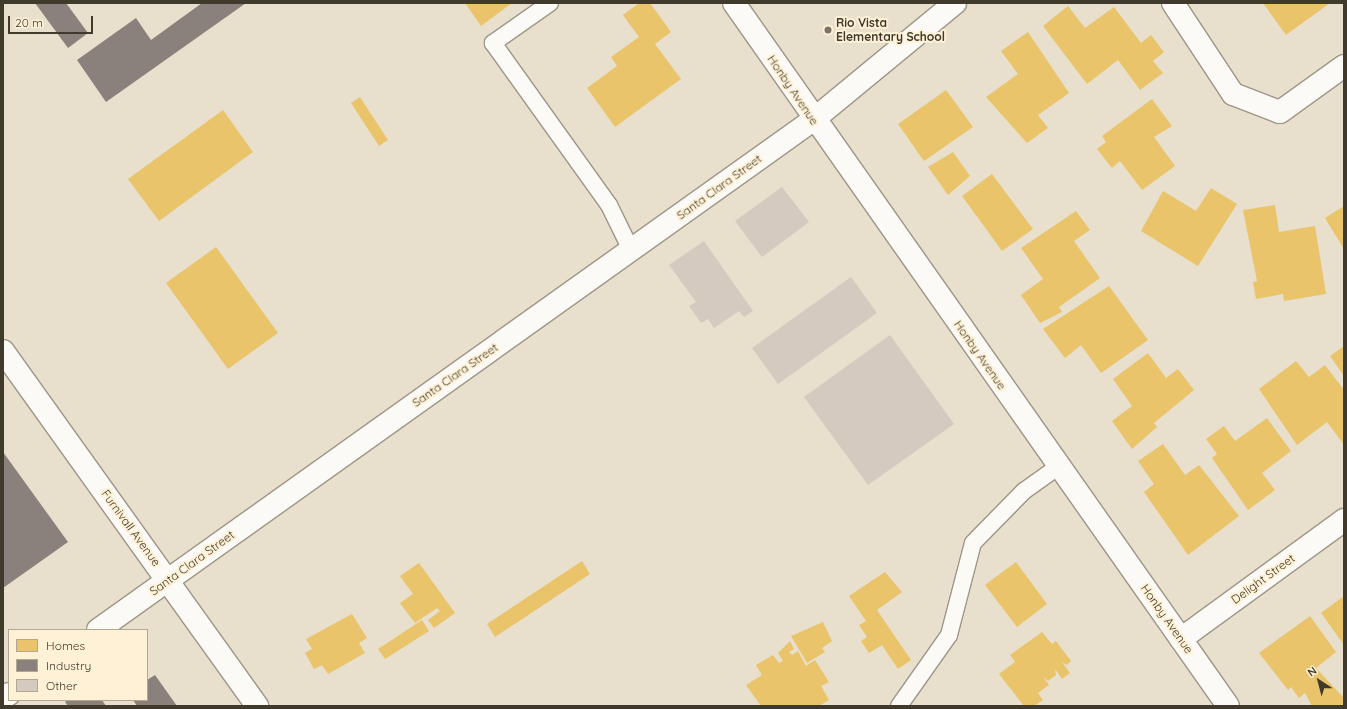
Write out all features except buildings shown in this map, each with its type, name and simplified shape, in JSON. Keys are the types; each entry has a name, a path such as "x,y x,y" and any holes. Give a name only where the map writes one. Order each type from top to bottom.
{"street":[{"name":"Honby Avenue","path":"734,3 813,120 1228,706"},
{"name":"Santa Clara Street","path":"99,629 813,120 955,3"},
{"path":"1173,3 1233,94 1280,112 1344,66"},
{"name":"Furnivall Avenue","path":"3,351 169,579 257,706"},
{"name":"Delight Street","path":"1181,639 1344,520"}],"lane":[{"path":"550,3 493,43 609,205 630,250"},
{"path":"899,706 949,635 973,543 1024,491 1059,466"}],"place":[{"name":"Rio Vista Elementary School","path":"828,30"}]}
